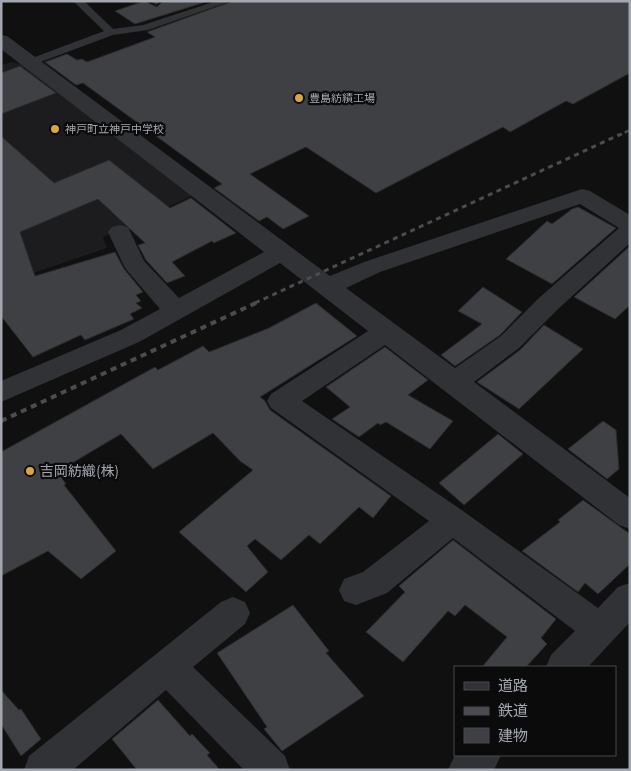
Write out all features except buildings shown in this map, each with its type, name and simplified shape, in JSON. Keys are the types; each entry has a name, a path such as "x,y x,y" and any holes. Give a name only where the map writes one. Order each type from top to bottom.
{"street":[{"path":"1,40 17,58 328,286 630,516"},
{"path":"328,286 372,268 582,196 630,226 510,342 455,382"},
{"path":"120,232 133,263 151,285 176,310"},
{"path":"1,392 130,336 282,252"},
{"path":"387,331 281,401 452,520 600,629"},
{"path":"356,590 375,583 452,520"},
{"path":"565,666 630,598"},
{"path":"43,770 233,613"},
{"path":"167,666 271,770"},
{"path":"467,770 481,756"}],"lane":[{"path":"78,1 111,32"},
{"path":"17,58 111,32 144,28 226,1"}],"shaded area":[{"name":"神戸町立神戸中学校","path":"12,62 22,64 196,194 103,237 107,248 1,284 1,65"}],"railway":[{"path":"618,136 630,130"},
{"path":"255,303 621,134"},
{"path":"1,421 258,302"}],"place":[{"name":"豊島紡績工場","path":"299,98"},
{"name":"神戸町立神戸中学校","path":"55,129"},
{"name":"吉岡紡織(株)","path":"30,471"}]}
